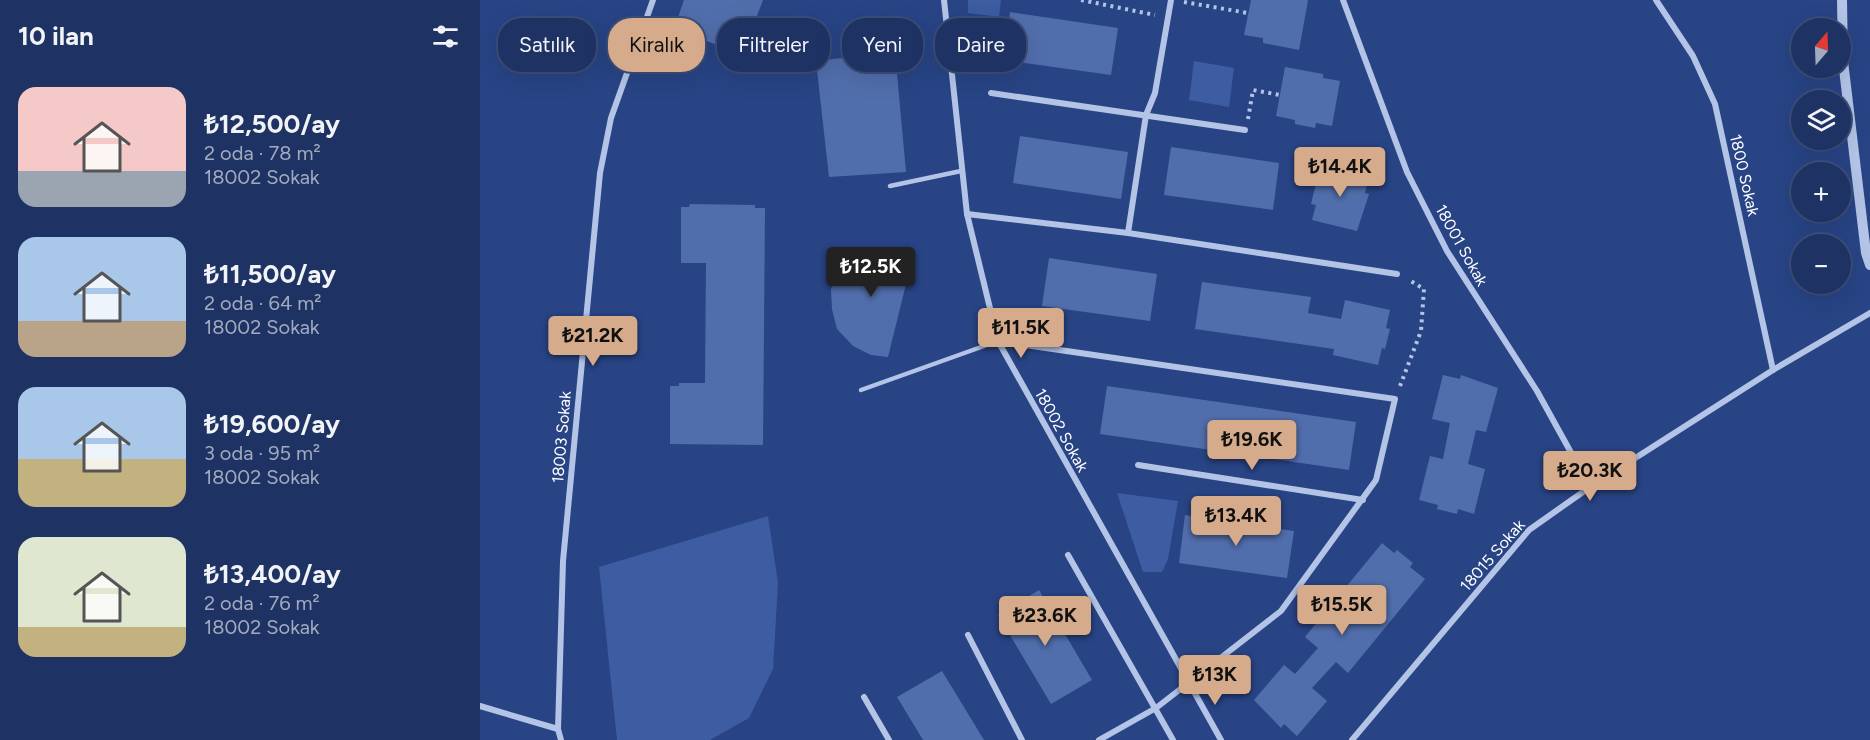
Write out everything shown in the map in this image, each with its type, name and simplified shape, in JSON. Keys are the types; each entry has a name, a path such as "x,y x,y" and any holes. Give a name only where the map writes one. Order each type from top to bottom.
{"street":[{"name":"18003 Sokak","path":"561,740 558,729 563,561 600,173 611,118 653,0"},
{"path":"936,0 944,3"},
{"path":"1128,233 1146,115 1155,93 1173,0"},
{"name":"18001 Sokak","path":"1343,0 1407,172 1442,241 1537,391 1590,487"},
{"name":"1800 Sokak","path":"1656,0 1693,56 1715,104 1773,370"},
{"path":"1842,0 1844,60 1866,253 1870,265"},
{"name":"18002 Sokak","path":"944,3 967,214 998,341 1221,740"},
{"path":"991,93 1245,129"},
{"path":"967,214 1128,233 1397,274"},
{"name":"18015 Sokak","path":"1352,740 1529,530 1590,487 1773,370 1870,313"},
{"path":"998,341 1395,399 1376,480 1281,611 1156,708 1098,740"},
{"path":"1138,465 1363,500"},
{"path":"1068,555 1173,740"},
{"path":"968,635 1022,740"},
{"path":"864,697 889,740"},
{"path":"480,706 558,729"}],"lane":[{"path":"890,186 961,171"},
{"path":"861,390 998,341"}],"path":[{"path":"1081,0 1168,18"},
{"path":"1173,0 1248,13"},
{"path":"1245,129 1253,90 1280,95"},
{"path":"1395,399 1421,331 1424,289 1397,274"}],"shaded area":[{"path":"968,0 1001,0 999,17 968,13"},
{"path":"1194,61 1234,68 1229,107 1189,100"},
{"path":"1117,493 1178,501 1168,559 1162,572 1143,572"},
{"path":"768,516 778,583 773,669 749,718 710,740 617,740 599,567"}],"building":[{"path":"684,0 763,0 756,18 717,18 717,45 705,40 705,18 678,18"},
{"path":"1251,0 1308,0 1299,50 1263,43 1263,38 1244,35"},
{"path":"1010,12 1118,28 1111,75 1026,63 1026,18 1009,18"},
{"path":"842,58 842,72 897,72 906,172 829,177 817,72 830,72 830,59"},
{"path":"1285,67 1323,74 1323,78 1340,81 1332,126 1316,123 1315,128 1295,124 1295,120 1276,116"},
{"path":"1020,136 1128,152 1121,199 1013,183"},
{"path":"1171,147 1279,163 1273,210 1164,195"},
{"path":"1324,166 1369,176 1365,193 1369,194 1357,231 1312,220 1316,205 1311,204 1316,183 1320,185"},
{"path":"690,204 755,205 755,208 765,208 763,445 670,444 670,386 679,386 679,383 705,383 706,263 681,263 681,207 689,207"},
{"path":"875,247 896,247 914,252 888,357 871,355 853,346 837,329 832,309 831,289 842,268 857,255"},
{"path":"1049,258 1157,274 1150,321 1042,306"},
{"path":"1202,282 1311,297 1308,313 1341,319 1345,300 1390,310 1386,328 1390,329 1385,349 1382,348 1378,365 1333,355 1334,349 1195,329"},
{"path":"1443,375 1460,379 1461,375 1498,388 1486,432 1476,430 1468,464 1485,469 1474,514 1458,509 1457,514 1437,509 1438,505 1419,500 1430,456 1443,459 1450,423 1432,419"},
{"path":"1107,386 1356,422 1349,470 1100,434"},
{"path":"1185,515 1294,531 1287,578 1179,563"},
{"path":"1382,543 1394,553 1397,550 1413,563 1410,567 1425,579 1348,673 1336,662 1312,688 1327,701 1297,736 1284,724 1281,728 1254,700 1284,665 1295,674 1318,648 1305,637"},
{"path":"1039,590 1092,680 1051,704 998,615"},
{"path":"942,671 984,740 923,740 897,697"}]}
